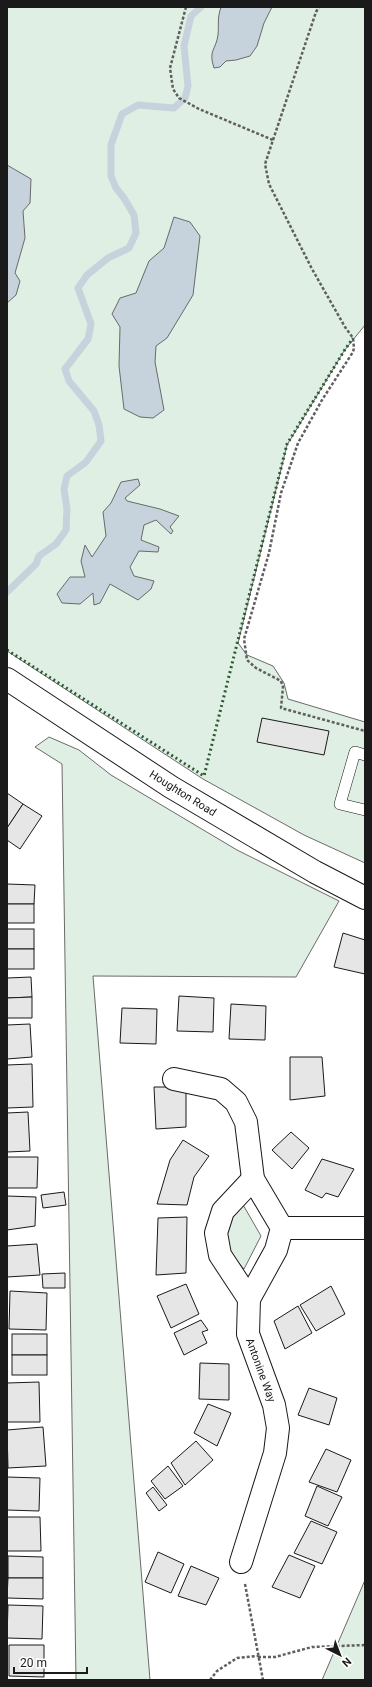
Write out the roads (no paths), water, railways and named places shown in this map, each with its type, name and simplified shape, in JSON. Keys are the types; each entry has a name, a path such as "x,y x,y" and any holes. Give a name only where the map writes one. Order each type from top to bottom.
{"street":[{"name":"Houghton Road","path":"7,679 171,787 315,872 365,898"},
{"path":"174,1078 221,1090 236,1102 246,1122 253,1179 282,1228 365,1228"},
{"path":"249,1299 220,1255 216,1234 222,1211 253,1179"},
{"name":"Antonine Way","path":"241,1562 275,1453 278,1428 274,1404 248,1334 249,1299 276,1250 282,1228"}],"lane":[{"path":"365,754 355,752 340,804 365,810"}],"waterway":[{"path":"7,592 36,564 39,556 56,544 66,530 67,509 64,489 67,476 86,462 101,441 99,425 94,411 69,381 65,369 88,339 91,324 78,288 87,275 108,258 129,248 136,233 134,215 116,188 111,176 111,145 122,114 138,105 174,108 185,98 188,86 184,46 191,16 201,7"}]}
